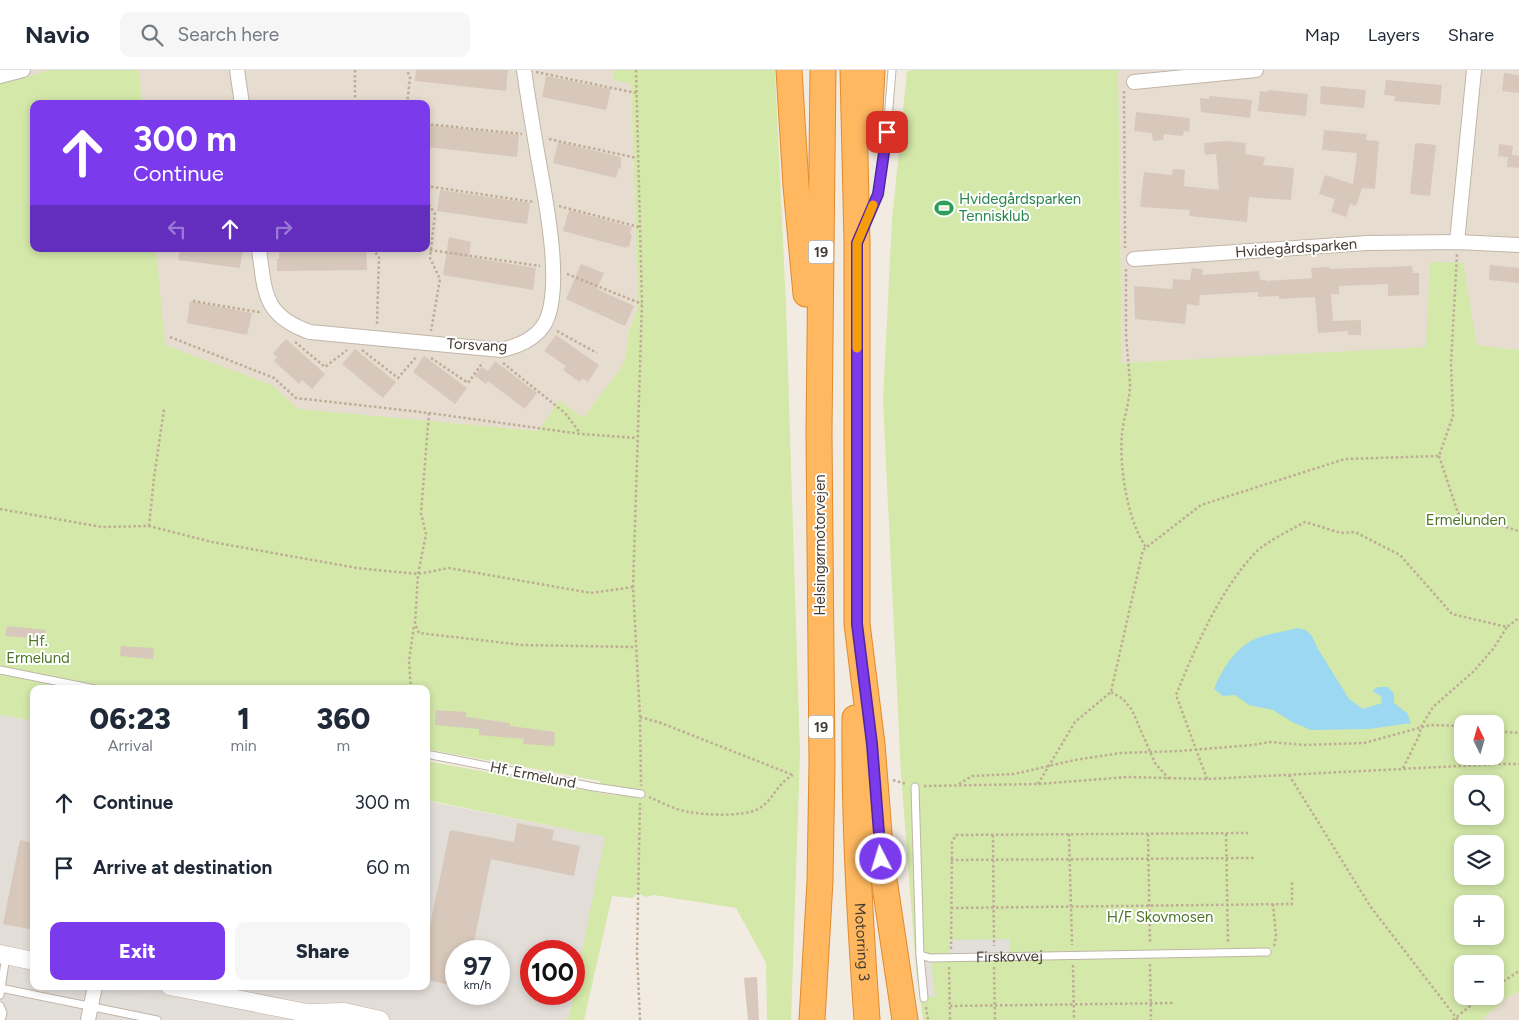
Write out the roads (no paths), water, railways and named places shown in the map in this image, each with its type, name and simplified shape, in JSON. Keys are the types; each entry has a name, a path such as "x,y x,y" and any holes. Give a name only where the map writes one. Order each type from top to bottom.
{"highway":[{"path":"789,70 796,186 819,433"},
{"name":"Helsingørmotorvejen","path":"812,1020 820,881 822,763 819,433 822,70"},
{"path":"853,70 857,243 857,624 872,744 881,859 905,1020"},
{"path":"857,243 870,115 872,70"},
{"name":"Motorring 3","path":"857,624 854,784 867,1020"}],"street":[{"path":"0,76 23,70"},
{"path":"237,70 241,100"},
{"path":"1129,82 1256,70"},
{"path":"1457,242 1474,70"},
{"name":"Torsvang","path":"259,252 264,289 270,306 280,317 294,327 354,340 376,338 501,355 532,338 544,324 550,309 554,268 529,71"},
{"name":"Hvidegårdsparken","path":"1128,259 1367,243 1457,242 1519,245"},
{"path":"3,955 30,960"},
{"path":"89,1013 93,990"},
{"path":"190,990 306,1013 327,1020"},
{"path":"306,1013 344,1012 380,1020"}],"lane":[{"path":"857,243 878,194 887,132 892,70"},
{"path":"0,670 75,685"},
{"name":"Hf. Ermelund","path":"430,755 594,787 640,794"},
{"path":"915,787 920,955 924,998"},
{"name":"Firskovvej","path":"920,955 930,958 1267,952"},
{"path":"3,955 0,991 89,1013 157,1020"},
{"path":"0,1006 3,1013 1,1020"}],"water":[{"path":"1297,628 1306,630 1312,636 1349,699 1363,709 1382,703 1381,696 1372,691 1378,687 1388,687 1394,694 1394,703 1407,713 1411,723 1369,729 1311,730 1292,722 1273,710 1249,705 1235,695 1223,696 1214,689 1227,664 1246,644 1263,636"}],"place":[{"name":"Hvidegårdsparken Tennisklub","path":"944,208"}],"park label":[{"name":"Ermelunden","path":"1466,520"},
{"name":"H/F Skovmosen","path":"1160,917"}]}
